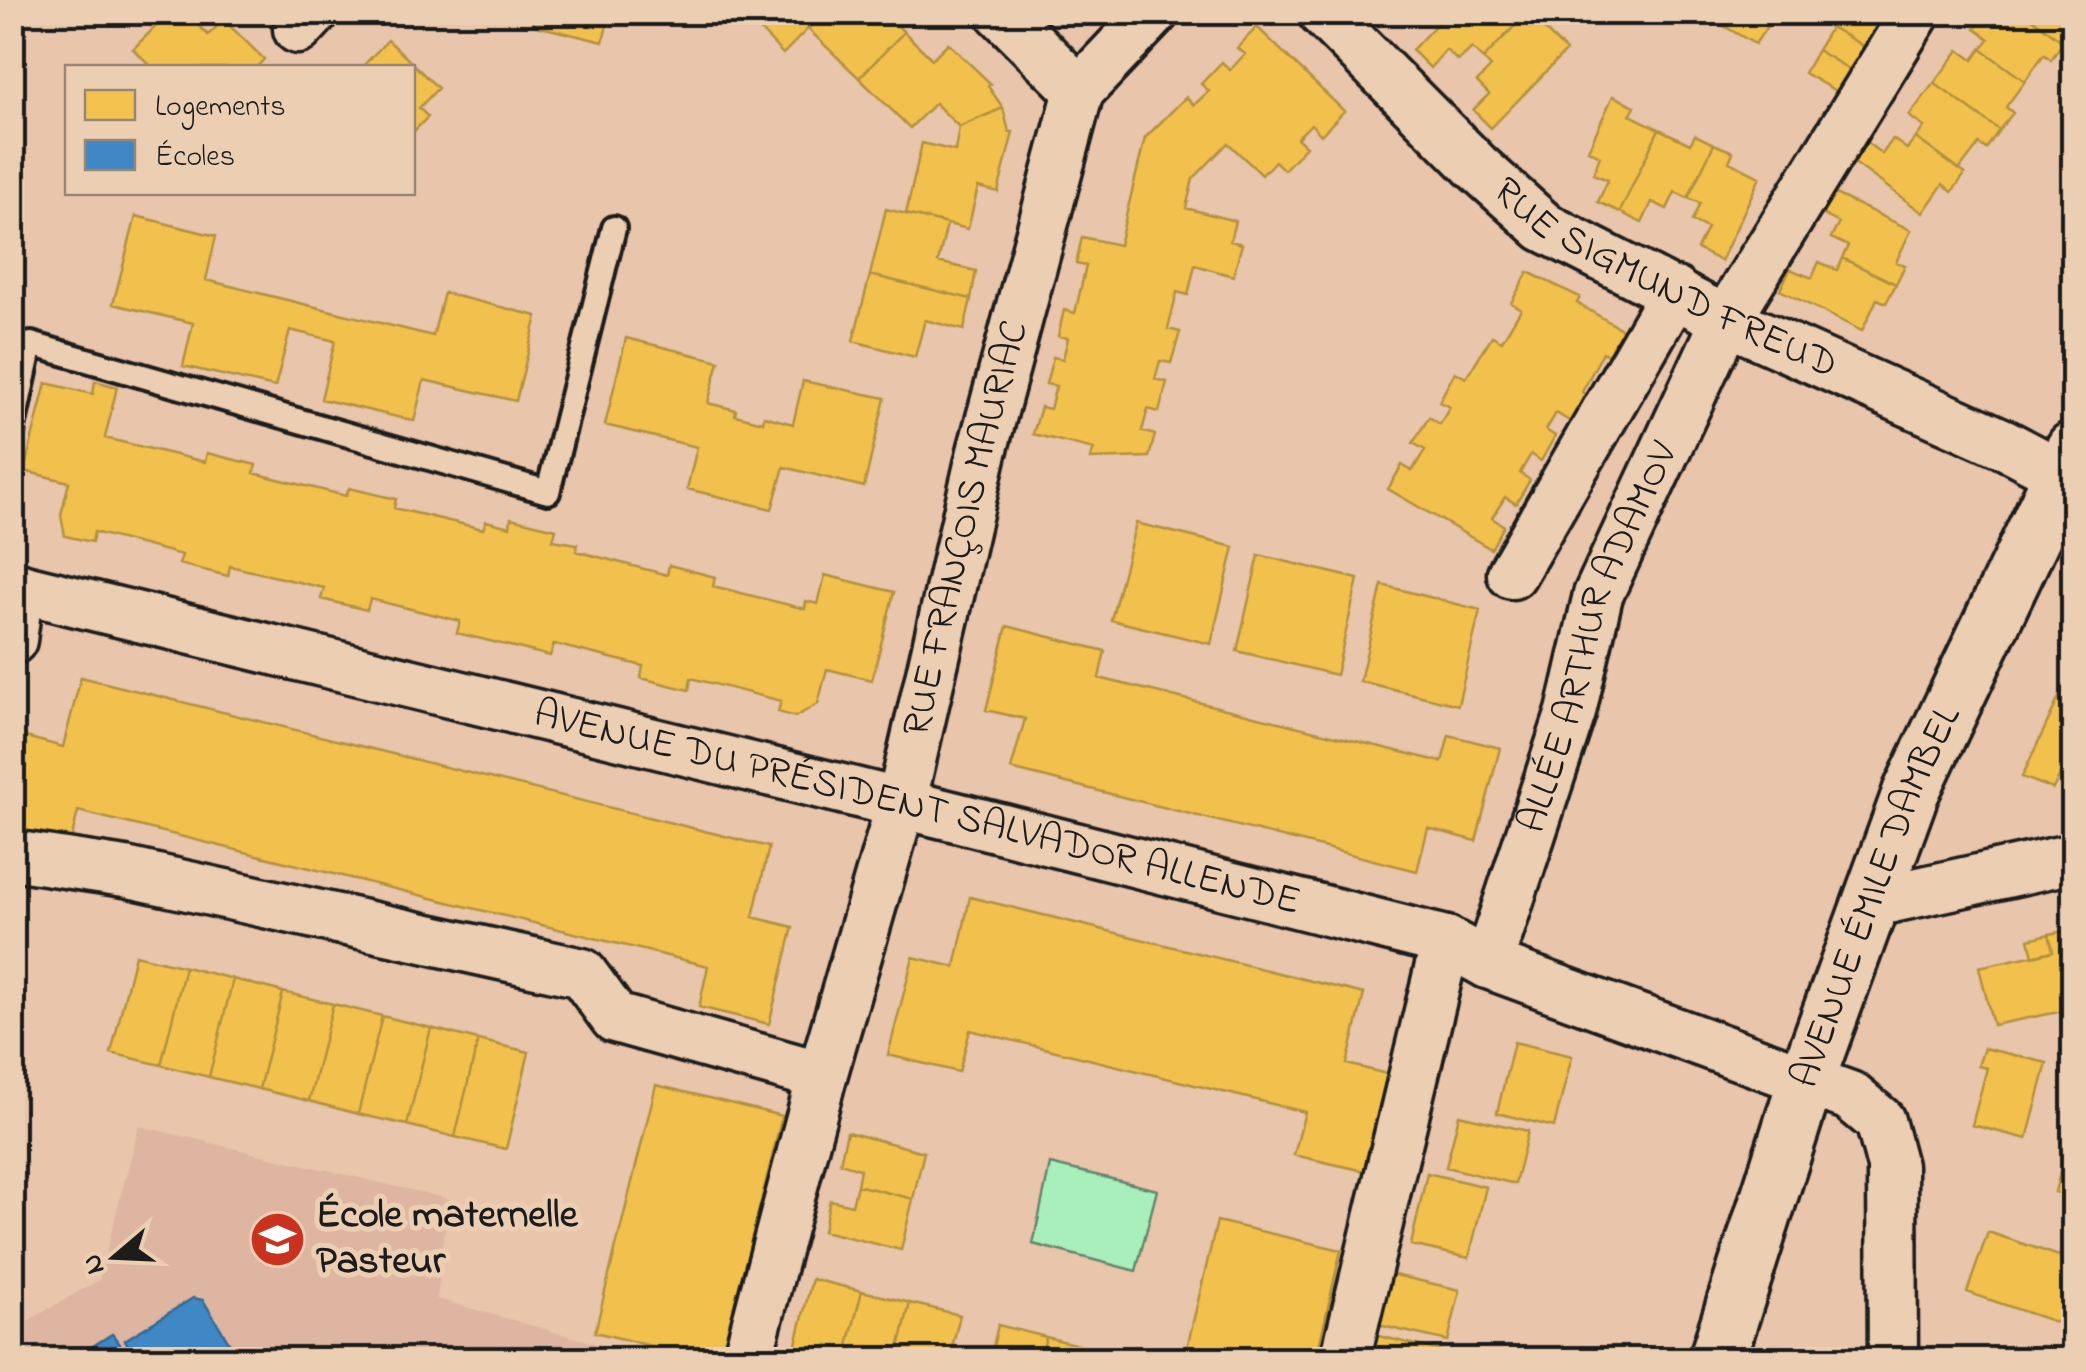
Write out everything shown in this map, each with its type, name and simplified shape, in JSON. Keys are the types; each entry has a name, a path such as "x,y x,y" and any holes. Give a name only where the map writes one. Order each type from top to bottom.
{"street":[{"path":"1000,12 1080,91"},
{"name":"RUE FRANÇOIS MAURIAC","path":"747,1360 822,1076 901,804 982,452 1080,91 1154,12"},
{"name":"RUE SIGMUND FREUD","path":"1322,12 1476,166 1544,227 1726,320 2004,444 2069,468"},
{"name":"ALLÉE ARTHUR ADAMOV","path":"1488,964 1571,712 1598,595 1726,320 1916,12"},
{"name":"ALLÉE ARTHUR ADAMOV","path":"1512,574 1675,292"},
{"name":"AVENUE ÉMILE DAMBEL","path":"1717,1360 1807,1078 1911,792 2069,468"},
{"path":"12,640 16,587"},
{"name":"AVENUE DU PRÉSIDENT SALVADOR ALLENDE","path":"16,587 1446,941 1488,964 1714,1048 1807,1078 1850,1096 1880,1121 1892,1166 1893,1360"},
{"path":"12,855 125,872 582,973 615,1018 822,1076"},
{"path":"1870,903 2074,858"},
{"path":"1345,1360 1446,941"}],"lane":[{"path":"12,432 31,344 548,492 614,228"}],"shaded area":[{"name":"École maternelle Pasteur","path":"139,1126 448,1199 437,1299 654,1360 13,1360 12,1330 99,1280"}],"green space":[{"path":"1050,1164 1157,1190 1136,1271 1033,1244"}],"building: Logements":[{"path":"170,12 185,12 208,35 224,20 264,59 259,65 150,65 133,49"},
{"path":"536,12 610,12 603,42 533,25"},
{"path":"743,12 824,12 783,54"},
{"path":"824,12 884,12 904,32 859,78 808,29"},
{"path":"1448,12 1528,12 1483,59 1472,48 1458,61 1446,50 1430,68 1412,50"},
{"path":"1528,12 1539,12 1547,20 1542,27 1566,51 1491,128 1473,110 1489,94 1477,82 1491,67 1483,59"},
{"path":"1700,12 1764,12 1761,18 1768,25 1755,44"},
{"path":"1840,12 1860,12 1882,26 1868,49 1831,27"},
{"path":"1987,12 2024,12 2063,42 2051,60 2044,54 2025,81 1981,49 1989,39 1975,29"},
{"path":"2024,12 2074,12 2070,19 2074,27 2063,42"},
{"path":"1257,27 1344,111 1321,135 1311,124 1297,138 1306,146 1284,170 1275,161 1262,175 1228,143 1193,179 1186,208 1235,221 1230,241 1242,244 1233,276 1195,265 1188,295 1177,292 1168,329 1180,332 1171,363 1160,361 1155,379 1167,382 1159,412 1148,409 1142,431 1155,435 1149,457 1090,459 1094,449 1033,434 1041,407 1050,409 1056,386 1046,384 1053,357 1063,359 1068,338 1058,336 1064,310 1075,313 1086,266 1076,264 1082,237 1119,245 1145,138 1186,97 1194,105 1209,91 1201,84 1222,62 1230,70 1245,54 1237,48"},
{"path":"1831,27 1868,49 1854,72 1817,50"},
{"path":"904,32 932,59 948,43 991,84 988,86 1003,108 959,127 935,103 910,128 859,78"},
{"path":"388,40 414,65 364,65"},
{"path":"1981,49 2025,81 2006,107 2013,113 1999,130 1934,83 1959,50 1973,60"},
{"path":"1817,50 1854,72 1841,94 1804,73"},
{"path":"415,66 438,88 419,108 428,117 415,130"},
{"path":"1934,83 1999,130 1986,149 1979,144 1959,170 1916,138 1924,127 1909,116"},
{"path":"1613,96 1635,106 1630,115 1659,129 1620,212 1598,202 1608,180 1593,174 1600,156 1588,150"},
{"path":"1003,108 1009,132 1013,132 998,192 978,187 968,229 906,214 922,143 955,151 959,127"},
{"path":"1659,129 1690,144 1695,135 1714,144 1688,198 1675,192 1667,209 1652,202 1642,223 1620,212"},
{"path":"1916,138 1965,174 1952,192 1943,184 1923,213 1849,159 1862,139 1882,154 1893,139 1907,149"},
{"path":"1714,144 1733,152 1729,162 1760,177 1721,261 1697,249 1707,228 1692,221 1700,203 1688,198"},
{"path":"1829,191 1911,230 1896,262 1905,265 1896,284 1842,258 1848,246 1831,238 1839,223 1818,212"},
{"path":"886,209 947,224 938,262 976,271 971,299 870,275"},
{"path":"136,216 216,236 206,280 433,336 444,293 537,316 516,401 424,380 414,421 321,399 335,341 290,330 275,387 183,366 193,323 113,304"},
{"path":"1842,258 1896,284 1886,303 1877,299 1862,331 1780,290 1790,269 1812,278 1819,262 1837,270"},
{"path":"1528,272 1580,297 1577,303 1628,333 1613,359 1603,352 1582,392 1591,399 1576,425 1556,413 1546,430 1555,436 1541,461 1531,454 1520,473 1530,480 1516,504 1505,497 1492,518 1504,526 1491,549 1388,489 1402,465 1412,471 1425,450 1413,443 1429,417 1440,424 1450,407 1439,402 1455,372 1466,378 1492,336 1502,341 1521,309 1511,303"},
{"path":"870,275 971,299 964,330 925,320 915,357 853,341"},
{"path":"626,338 719,361 708,403 763,422 764,416 793,424 803,381 885,398 864,487 784,467 772,509 687,489 697,447 605,425"},
{"path":"95,381 117,387 105,438 205,462 207,453 256,465 254,473 346,496 349,488 396,499 394,508 483,529 486,521 510,527 511,518 556,529 553,540 577,544 576,551 667,575 669,565 715,577 713,586 805,609 806,601 818,604 825,575 894,592 872,680 827,669 818,704 795,717 778,712 781,701 691,678 689,690 641,678 643,666 554,644 550,656 457,633 460,621 370,599 367,610 321,599 324,588 230,566 228,576 179,564 182,555 94,532 92,542 65,536 61,515 69,482 24,471 46,383 93,394"},
{"path":"1136,523 1234,547 1211,644 1111,620"},
{"path":"1259,555 1358,579 1336,675 1237,651"},
{"path":"1382,585 1480,610 1458,705 1360,681"},
{"path":"1007,626 1105,651 1099,678 1442,762 1449,735 1500,748 1476,841 1428,828 1417,871 1011,769 1025,719 986,710"},
{"path":"81,677 769,847 753,917 793,927 769,1024 699,1007 708,966 78,811 68,854 12,840 12,777 22,736 63,747"},
{"path":"2068,678 2074,681 2074,745 2053,789 2022,777"},
{"path":"970,897 1364,994 1347,1064 1387,1074 1364,1171 1294,1155 1305,1112 970,1030 959,1072 888,1055 913,957 955,967"},
{"path":"2074,929 2074,1009 1993,1025 1979,967 2053,951 2049,934"},
{"path":"2049,934 2053,951 2033,956 2029,939"},
{"path":"135,955 185,967 161,1065 111,1053"},
{"path":"185,967 233,979 209,1077 161,1065"},
{"path":"233,979 283,992 259,1089 209,1077"},
{"path":"283,992 333,1004 309,1101 259,1089"},
{"path":"333,1004 382,1016 358,1114 309,1101"},
{"path":"382,1016 431,1028 407,1125 358,1114"},
{"path":"431,1028 478,1040 455,1137 407,1125"},
{"path":"478,1040 529,1052 506,1149 455,1137"},
{"path":"1514,1042 1572,1056 1554,1127 1497,1113"},
{"path":"1984,1048 2047,1063 2027,1139 1972,1125 1987,1068 1978,1066"},
{"path":"656,1085 782,1116 722,1360 707,1360 595,1332"},
{"path":"1459,1115 1528,1131 1515,1184 1446,1167"},
{"path":"847,1132 924,1152 913,1199 857,1185 860,1169 840,1163"},
{"path":"2061,1169 2074,1172 2074,1196 2055,1192"},
{"path":"1427,1173 1486,1187 1469,1258 1411,1245"},
{"path":"857,1185 913,1199 901,1250 823,1231 830,1200 852,1205"},
{"path":"1217,1221 1341,1250 1316,1360 1184,1360"},
{"path":"1988,1232 2074,1261 2074,1277 2058,1323 1967,1292"},
{"path":"1390,1274 1460,1290 1448,1341 1378,1325"},
{"path":"812,1279 862,1291 847,1349 828,1345 824,1360 793,1356"},
{"path":"862,1291 910,1303 896,1360 864,1360 865,1353 847,1349"},
{"path":"910,1303 960,1315 949,1360 896,1360"},
{"path":"998,1325 1046,1337 1040,1360 990,1360"},
{"path":"1375,1335 1445,1352 1443,1360 1369,1360"},
{"path":"1046,1337 1095,1349 1093,1360 1040,1360"}],"building: Écoles":[{"path":"193,1298 203,1300 240,1360 71,1360 112,1334 123,1348 128,1345 125,1340"}],"place":[{"name":"École maternelle Pasteur","path":"277,1239"}]}
